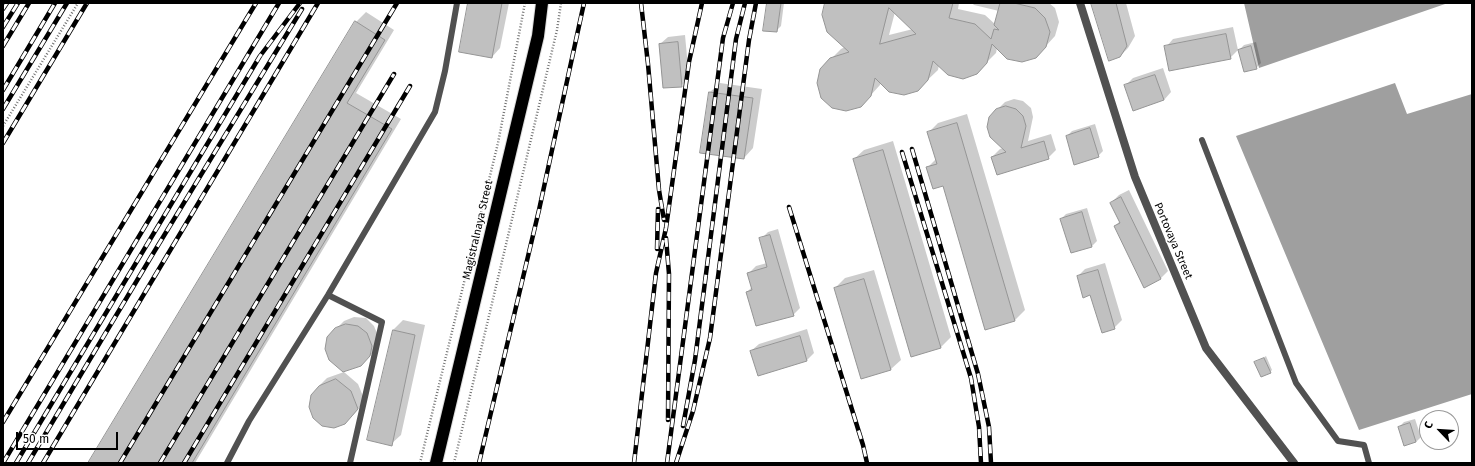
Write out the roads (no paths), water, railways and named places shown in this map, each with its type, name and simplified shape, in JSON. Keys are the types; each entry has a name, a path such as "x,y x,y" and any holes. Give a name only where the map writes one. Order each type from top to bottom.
{"highway":[{"name":"Magistralnaya Street","path":"436,463 538,36 542,3"}],"street":[{"name":"Portovaya Street","path":"1080,3 1135,177 1206,348 1294,463"}],"lane":[{"path":"227,463 249,421 328,295 435,112 445,71 457,3"},
{"path":"1202,140 1296,383 1338,441 1364,445 1369,463"},
{"path":"328,295 382,322 350,463"}],"railway":[{"path":"3,9 7,3"},
{"path":"3,27 18,3"},
{"path":"3,46 29,3"},
{"path":"3,90 55,3"},
{"path":"3,109 67,3"},
{"path":"3,143 87,3"},
{"path":"3,422 256,3"},
{"path":"3,463 279,3"},
{"path":"16,463 260,56 300,3"},
{"path":"43,463 318,3"},
{"path":"120,463 397,3"},
{"path":"479,463 539,210 584,3"},
{"path":"641,3 659,190 664,220"},
{"path":"634,463 656,273 666,228 689,62 702,3"},
{"path":"667,463 723,38 733,3"},
{"path":"683,426 695,360 736,39 745,3"},
{"path":"676,463 693,411 710,338 749,40 756,3"},
{"path":"28,463 302,9"},
{"path":"160,463 394,74"},
{"path":"184,463 410,86"},
{"path":"912,149 978,374 989,427 991,463"},
{"path":"902,152 971,378 979,427 981,463"},
{"path":"789,207 863,445 867,463"},
{"path":"657,249 658,209"},
{"path":"666,238 669,274 668,420"}]}
